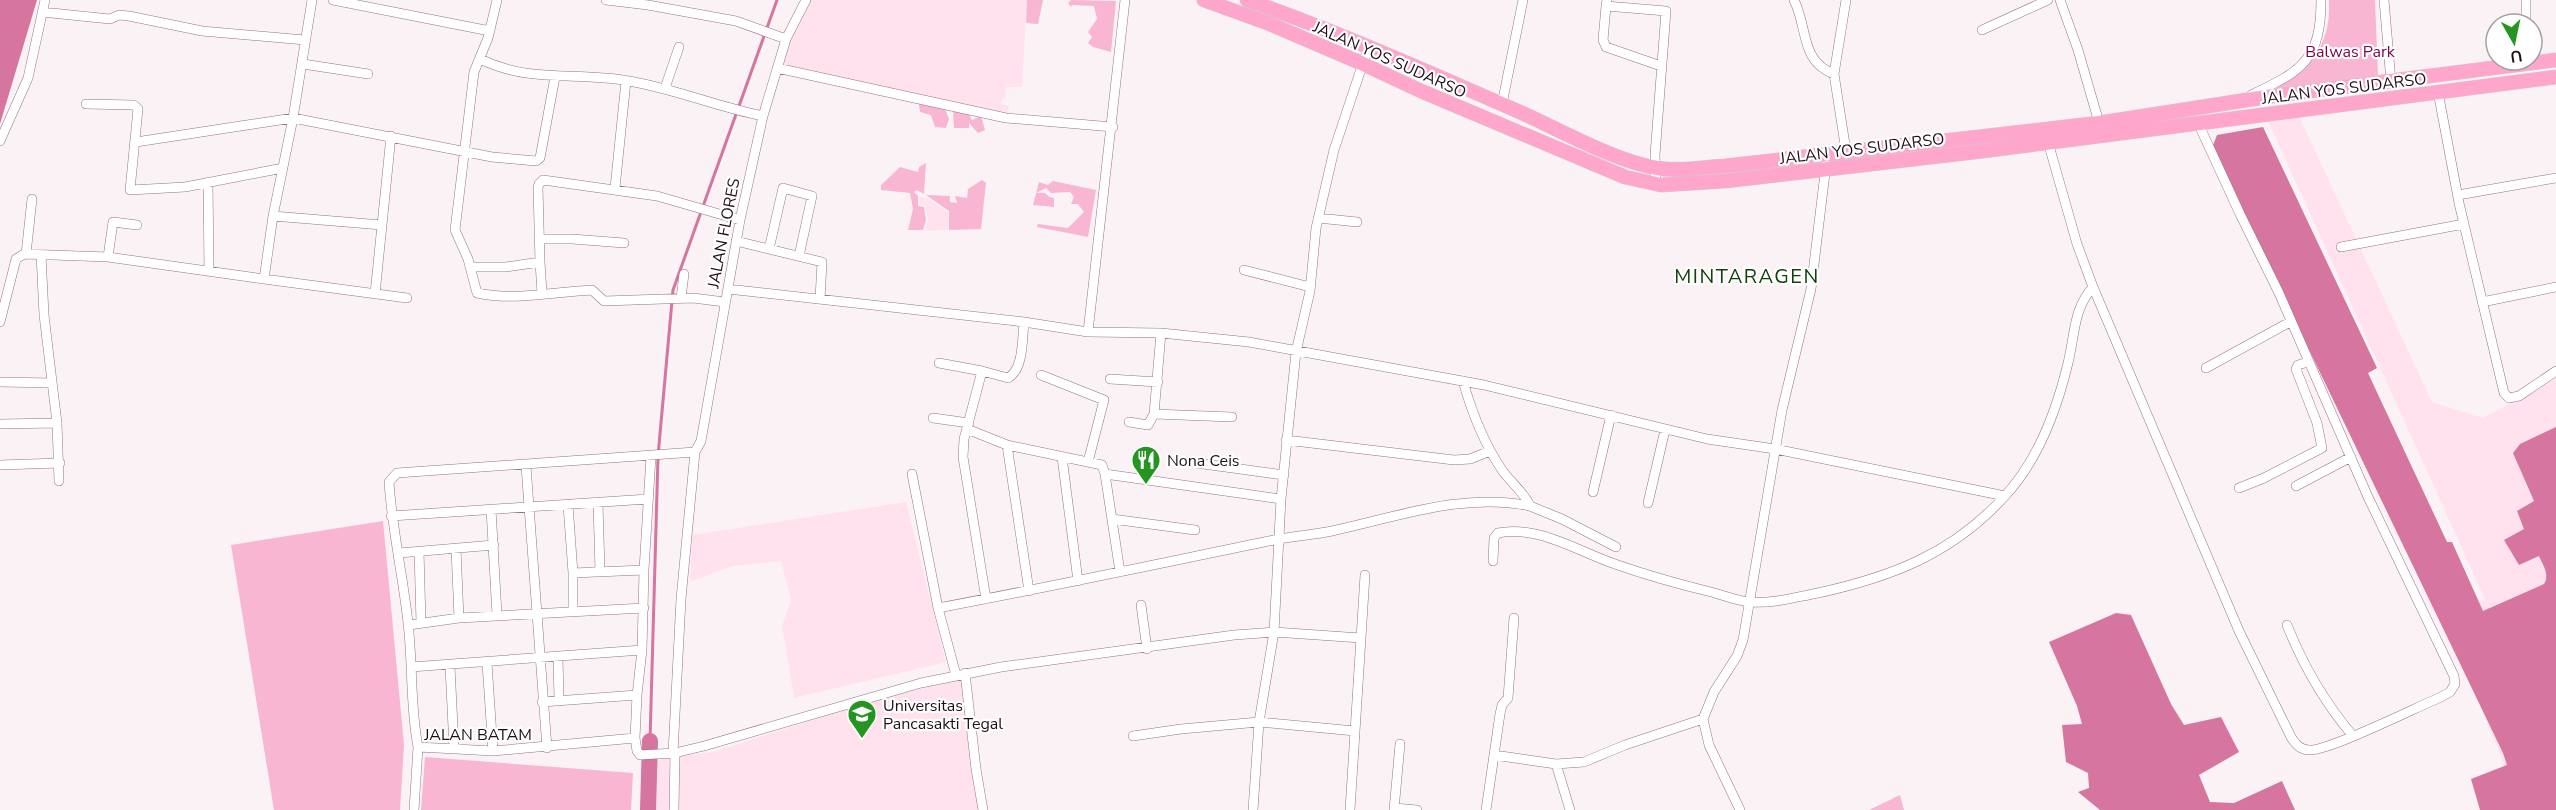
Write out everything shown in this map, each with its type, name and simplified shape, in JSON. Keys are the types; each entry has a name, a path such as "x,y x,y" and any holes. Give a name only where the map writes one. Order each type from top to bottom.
{"highway":[{"name":"JALAN YOS SUDARSO","path":"1204,0 1270,24 1362,63 1420,91 1625,177 1656,184 1691,184 2048,142 2100,129 2234,103 2484,68"},
{"name":"JALAN YOS SUDARSO","path":"1251,1 1281,10 1614,154 1655,168 1672,170 1846,151 2198,123 2556,77"}],"street":[{"path":"0,141 28,78 45,0"},
{"path":"264,279 273,216 303,63 312,0"},
{"path":"333,0 490,31"},
{"path":"496,0 490,31 474,72 455,230 478,293 542,294 592,290 604,301 676,299 725,302"},
{"path":"606,0 736,21 786,39"},
{"name":"JALAN FLORES","path":"674,810 674,753 681,599 695,452 701,441 740,220 763,116 786,39 805,0"},
{"path":"1088,332 1113,128 1125,0"},
{"path":"1502,104 1523,0"},
{"path":"1794,0 1802,18 1809,52 1821,69 1834,74"},
{"path":"1846,0 1834,74 1846,151"},
{"path":"1982,30 2048,0"},
{"path":"2060,0 2078,50 2100,129"},
{"path":"2234,103 2289,76 2304,61 2313,49 2320,32 2321,0"},
{"path":"2384,0 2391,81"},
{"path":"1656,184 1655,168 1666,11 1607,3 1603,40 1606,47 1661,66"},
{"path":"42,12 110,19 119,15 129,16 202,31 305,40"},
{"path":"665,88 680,47"},
{"path":"1253,810 1259,722 1274,632 1281,499 1296,352 1310,287 1318,218 1334,150 1368,48"},
{"path":"480,59 502,70 525,75 626,81 665,88 763,116"},
{"path":"303,63 368,74"},
{"path":"777,68 1006,118 1113,128"},
{"path":"136,142 293,118 492,157 538,161 555,77"},
{"path":"615,188 626,81"},
{"path":"2438,92 2464,224 2506,397 2519,396 2556,371"},
{"path":"86,104 137,106 136,142 130,190 174,189 283,168"},
{"path":"2048,142 2077,244 2093,287 2239,631 2291,737 2300,748 2311,751 2353,736 2441,698 2450,692 2455,684 2454,676 2351,458 2279,293 2198,123"},
{"path":"375,294 391,136"},
{"path":"1740,810 1712,752 1703,719 1714,692 1740,648 1782,410 1807,312 1826,169 1825,154"},
{"path":"2458,195 2556,178"},
{"path":"542,294 539,239 540,181 582,187 615,188 675,199 701,210 740,220"},
{"path":"208,182 209,271"},
{"path":"769,249 782,190 793,191 812,196 799,256"},
{"path":"26,254 32,199"},
{"path":"273,216 382,225"},
{"path":"1318,218 1357,222"},
{"path":"108,257 113,222 137,225"},
{"path":"2341,247 2464,224"},
{"path":"539,239 624,243"},
{"path":"736,241 822,262 820,299"},
{"path":"0,322 16,259 26,254 108,257 407,298"},
{"path":"41,255 44,315 57,423 59,481"},
{"path":"470,267 506,267 540,262"},
{"path":"1244,270 1310,287"},
{"path":"676,299 684,274"},
{"path":"1493,561 1494,538 1498,533 1515,531 1537,534 1613,564 1670,582 1749,602 1798,597 1873,580 1900,571 1959,538 2005,496 2020,477 2047,425 2068,362 2080,303 2093,287"},
{"path":"2482,302 2556,287"},
{"path":"728,289 1024,322 1088,332 1161,333 1249,342 1463,381 1707,439 1775,449 2005,496"},
{"path":"939,363 1008,378 1014,374 1019,361 1024,322"},
{"path":"2206,368 2290,322"},
{"path":"1129,422 1148,425 1154,414 1161,333"},
{"path":"2239,488 2264,478 2322,447 2317,423 2296,369 2308,362"},
{"path":"982,371 968,426 963,457 986,599"},
{"path":"1041,375 1104,400 1088,462"},
{"path":"1110,379 1158,382"},
{"path":"1463,381 1472,415 1490,451 1504,473 1525,496 1530,506"},
{"path":"0,382 52,383"},
{"path":"1154,414 1232,417"},
{"path":"1593,492 1611,415"},
{"path":"933,418 968,426 1007,445 1102,465 1120,572"},
{"path":"0,424 57,423"},
{"path":"1648,503 1665,430"},
{"path":"1286,440 1454,460 1470,459 1490,451"},
{"path":"1007,445 1029,591"},
{"path":"418,747 409,625 399,553 391,516 389,482 397,473 526,466 695,452"},
{"path":"652,456 635,738 637,751 643,755 674,753 774,728 960,674 1234,635 1274,632 1361,638"},
{"path":"1062,456 1078,581"},
{"path":"2296,486 2351,458"},
{"path":"1189,462 1284,475"},
{"path":"0,465 60,463"},
{"path":"526,466 538,615 538,658 547,748"},
{"path":"912,474 938,608 960,674 983,810"},
{"path":"1105,474 1281,499"},
{"path":"391,516 648,499"},
{"path":"598,503 600,572"},
{"path":"938,608 1278,539 1332,531 1377,519 1452,504 1494,503 1530,506 1562,519 1616,547"},
{"path":"568,505 573,611"},
{"path":"491,509 497,615"},
{"path":"1112,519 1195,530"},
{"path":"399,553 494,545"},
{"path":"456,549 459,618"},
{"path":"419,551 421,622"},
{"path":"573,573 644,570"},
{"path":"1350,810 1365,575"},
{"path":"1141,605 1147,649"},
{"path":"409,625 497,615 538,615 644,608"},
{"path":"1486,810 1502,706 1508,698 1514,618"},
{"path":"2287,625 2305,664 2332,712 2353,736"},
{"path":"411,667 450,666 642,650"},
{"path":"558,657 559,700"},
{"path":"487,663 493,751"},
{"path":"450,666 454,748"},
{"path":"542,702 637,695"},
{"path":"1494,755 1556,764 1589,761 1625,745 1703,719"},
{"path":"1133,736 1259,722 1355,731"},
{"name":"JALAN BATAM","path":"414,810 418,747 493,751 547,748 635,738"},
{"path":"1400,744 1394,809 1417,810"},
{"path":"1556,764 1570,810"}],"shaded area":[{"path":"0,0 37,0 0,124"},
{"path":"806,0 1027,0 1022,87 1006,87 1005,99 1002,99 1001,104 1009,106 1008,114 777,68"},
{"path":"2298,114 2432,402 2483,418 2556,378 2556,810 2523,810 2444,617 2485,599 2268,121"},
{"path":"2263,127 2377,368 2368,373 2447,542 2452,542 2483,611 2544,584 2546,580 2545,570 2539,556 2519,565 2504,540 2524,529 2517,511 2534,501 2513,453 2520,444 2556,427 2556,810 2480,810 2471,779 2507,765 2503,753 2212,148 2217,135"},
{"path":"920,197 925,197 948,212 948,230 924,231 928,220 925,206 920,205"},
{"path":"906,502 946,662 794,698 782,626 791,600 781,561 733,566 690,582 692,535"},
{"path":"2116,613 2131,615 2171,704 2184,725 2221,717 2239,752 2199,775 2210,802 2234,803 2282,781 2295,810 2100,810 2078,792 2089,788 2088,773 2066,762 2062,725 2082,724 2077,706 2049,642"},
{"name":"Universitas Pancasakti Tegal","path":"963,678 979,810 651,810 655,760 713,752 869,702"}],"green space":[{"path":"1027,0 1043,0 1038,24 1026,23"},
{"path":"1071,0 1116,1 1111,52 1093,47 1088,43 1092,37 1088,32 1097,19 1094,6 1072,5 1071,7 1068,3"},
{"name":"Balwas Park","path":"2329,0 2375,0 2378,76 2276,89 2309,62 2323,42 2329,16"},
{"path":"919,104 945,109 949,119 946,128 935,127 931,115 920,112"},
{"path":"953,110 969,114 972,120 981,116 985,130 978,133 969,123 969,128 954,128"},
{"path":"926,163 924,194 917,190 914,192 918,196 918,206 924,207 926,220 923,230 908,230 913,209 910,193 881,190 881,185 900,167 918,172 919,167"},
{"path":"982,180 986,183 981,229 949,230 949,211 926,195 950,196 950,202 957,203 955,196 967,198 968,189"},
{"path":"1053,181 1096,190 1088,237 1037,227 1038,224 1068,228 1084,212 1078,204 1071,204 1074,197 1070,192 1051,193 1046,188 1036,193 1039,182 1048,185"},
{"path":"1036,193 1045,193 1054,198 1054,207 1033,205"},
{"path":"383,521 404,745 400,810 274,810 231,545"},
{"path":"425,757 633,773 631,810 421,810"},
{"path":"1900,795 1904,810 1869,810"}],"waterway":[{"path":"650,741 658,456 673,290 777,0"},
{"path":"648,810 650,741"}],"place":[{"name":"Nona Ceis","path":"1146,486"},
{"name":"Universitas Pancasakti Tegal","path":"862,740"}],"district":[{"name":"MINTARAGEN","path":"1747,276"}]}
